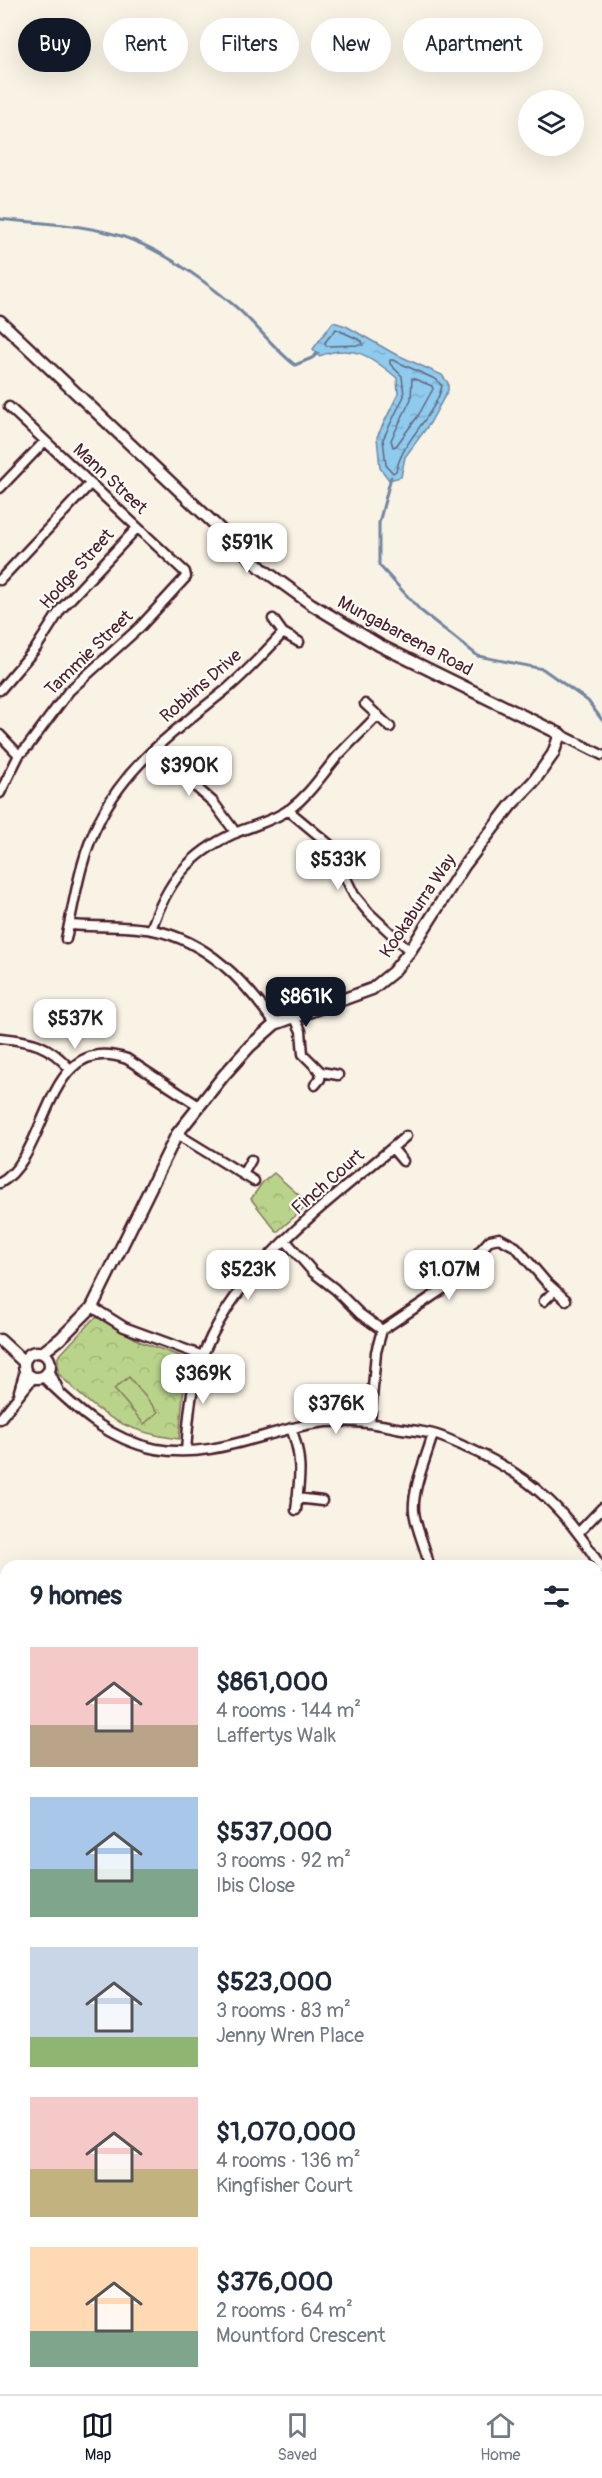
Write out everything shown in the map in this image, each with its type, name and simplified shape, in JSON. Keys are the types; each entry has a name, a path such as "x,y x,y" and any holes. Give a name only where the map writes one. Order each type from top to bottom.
{"street":[{"name":"Mungabareena Road","path":"0,321 261,568 311,604 379,645 602,755"},
{"name":"Mann Street","path":"9,407 185,572 186,577"},
{"path":"1,486 45,441"},
{"path":"0,580 90,484"},
{"name":"Hodge Street","path":"0,690 36,648 61,609 137,528"},
{"name":"Tammie Street","path":"0,793 19,755 69,692 140,627 186,577"},
{"path":"273,619 283,633 298,642"},
{"name":"Robbins Drive","path":"66,939 83,860 99,820 124,781 184,721 228,688 283,633"},
{"path":"364,704 390,727"},
{"path":"151,930 168,888 190,860 236,833 267,822 288,810 313,787 334,760 378,716"},
{"name":"Kookaburra Way","path":"37,1366 92,1306 177,1134 199,1106 250,1046 275,1024 372,989 393,972 410,951 464,866 534,781 553,754 560,734"},
{"path":"0,735 19,755"},
{"path":"154,750 213,802 236,833"},
{"path":"288,810 330,845 354,895 369,913 410,951"},
{"path":"69,926 151,930 176,937 199,948 243,983 275,1024"},
{"path":"295,1018 301,1031 303,1054 321,1072 338,1075"},
{"path":"1,1033 38,1044 62,1059 70,1069"},
{"path":"0,1183 16,1170 61,1080 70,1069 92,1057 118,1056 138,1065 199,1106"},
{"path":"315,1085 320,1079 321,1072"},
{"path":"177,1134 254,1181"},
{"name":"Finch Court","path":"186,1451 191,1398 203,1356 211,1335 234,1297 253,1273 310,1218 406,1136"},
{"name":"Finch Court","path":"392,1148 403,1161"},
{"path":"243,1174 252,1160"},
{"path":"370,1423 376,1352 382,1330 449,1285 490,1240 499,1238 516,1247 566,1300"},
{"path":"286,1241 314,1272 360,1314 382,1330"},
{"path":"544,1301 555,1290"},
{"path":"92,1306 124,1327 203,1356"},
{"path":"0,1340 37,1366 61,1394 96,1425 118,1437 157,1449 186,1451 214,1449 291,1428 340,1421 370,1423 433,1434 479,1453 522,1478 556,1505 579,1532 596,1560"},
{"path":"0,1419 19,1395 37,1366"},
{"path":"291,1428 299,1449 301,1470 296,1510"},
{"path":"428,1560 417,1522 414,1500 433,1434"},
{"path":"297,1498 322,1501"},
{"path":"579,1532 602,1508"}],"green space":[{"path":"274,1173 309,1204 277,1232 251,1199 262,1183"},
{"path":"98,1317 141,1342 191,1360 183,1395 179,1439 159,1436 126,1426 98,1410 58,1373 58,1357 92,1320"},
{"path":"129,1377 158,1412 144,1424 114,1389"}],"water":[{"path":"333,322 346,326 393,353 442,375 448,383 448,390 430,423 405,457 401,477 389,480 380,468 377,437 398,394 397,378 379,363 352,351 331,352 319,356 313,349"}],"waterway":[{"path":"0,219 84,228 132,240 173,261 212,288 244,314 295,365 318,353"},
{"path":"391,477 379,523 379,565 420,610 478,656 543,669 588,701 602,720"}]}
